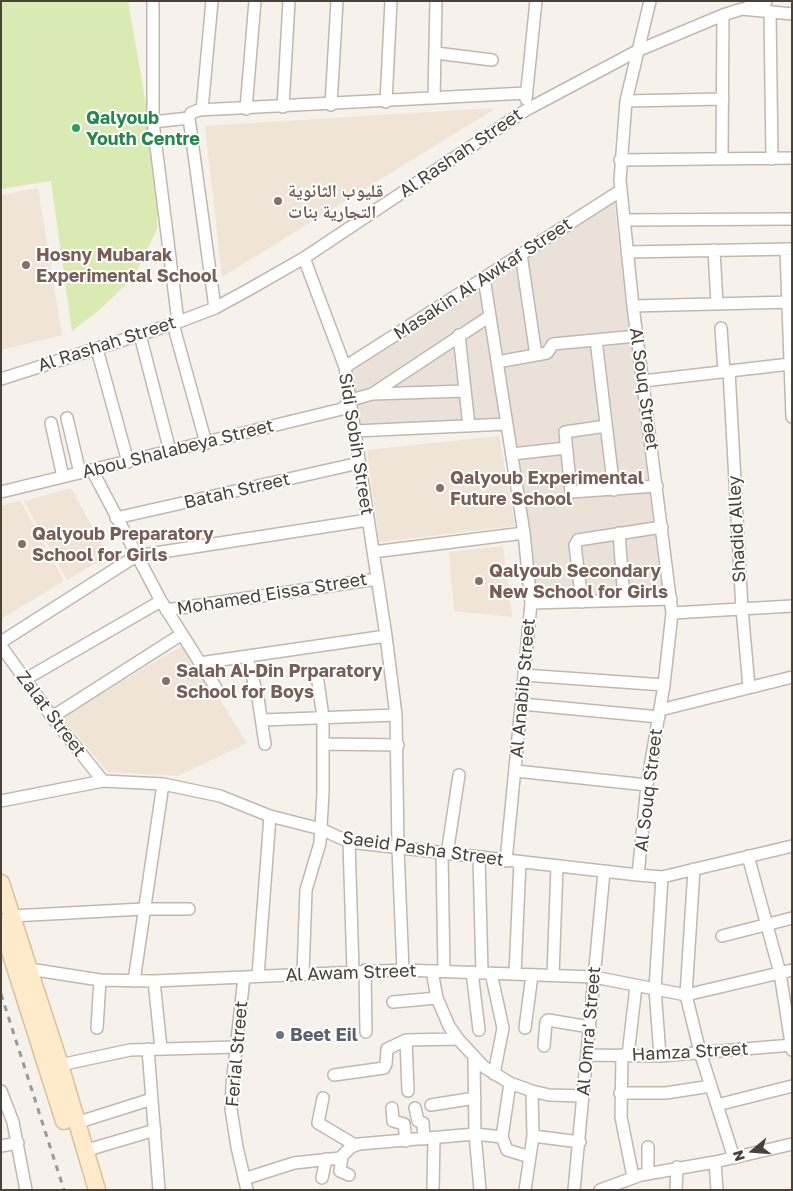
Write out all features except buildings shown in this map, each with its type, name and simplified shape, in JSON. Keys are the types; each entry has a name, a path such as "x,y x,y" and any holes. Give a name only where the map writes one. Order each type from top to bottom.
{"main road":[{"path":"1,883 6,919 86,1190"},
{"path":"22,968 60,1065 97,1190"}],"street":[{"path":"154,1 152,122 175,323 206,443"},
{"path":"202,110 212,1"},
{"path":"246,109 255,1"},
{"path":"283,107 289,1"},
{"path":"331,105 337,1"},
{"path":"386,102 391,1"},
{"path":"434,98 436,1"},
{"path":"526,110 526,93 536,1"},
{"name":"Al Souq Street","path":"638,875 647,786 664,685 672,613 636,336 620,190 620,160 626,101 650,1"},
{"name":"Al Rashah Street","path":"1,379 140,335 214,308 304,258 526,110 637,51 744,5 768,6"},
{"path":"772,159 768,6 792,14"},
{"path":"722,159 723,15"},
{"path":"436,54 492,60"},
{"path":"214,308 189,118 194,111 526,93"},
{"path":"626,101 723,99"},
{"path":"152,122 189,118"},
{"path":"620,160 792,158"},
{"name":"Masakin Al Awkaf Street","path":"345,367 620,190"},
{"path":"624,220 792,219"},
{"path":"626,252 789,249 792,417"},
{"path":"714,250 717,304"},
{"path":"521,254 536,354"},
{"name":"Sidi Sobih Street","path":"304,258 345,367 386,636 398,745 398,849 403,970"},
{"name":"Al Anabib Street","path":"484,278 524,532 531,603 506,861"},
{"path":"633,306 790,302"},
{"path":"372,394 490,316"},
{"name":"Shadid Alley","path":"721,328 726,371 749,687"},
{"path":"140,335 170,452"},
{"path":"459,335 469,426"},
{"path":"497,362 547,352 553,344 636,336"},
{"path":"596,340 614,490"},
{"path":"97,349 128,462"},
{"path":"643,381 790,364"},
{"path":"372,394 465,391"},
{"name":"Abou Shalabeya Street","path":"1,492 342,409 351,400 372,394"},
{"path":"67,418 80,473"},
{"path":"51,424 63,477"},
{"path":"355,431 507,424"},
{"path":"606,426 567,430 565,433 571,492 657,486"},
{"path":"512,454 566,448"},
{"name":"Batah Street","path":"116,518 359,463"},
{"path":"92,470 164,606 216,688"},
{"path":"1,642 136,556 368,520"},
{"path":"582,602 576,541 662,527"},
{"path":"373,552 524,532"},
{"path":"619,533 624,600"},
{"name":"Mohamed Eissa Street","path":"164,606 376,578"},
{"path":"531,603 671,599"},
{"path":"24,680 164,606"},
{"path":"672,613 792,606"},
{"path":"52,717 182,634"},
{"path":"200,663 386,636"},
{"name":"Zalat Street","path":"1,646 24,680 103,781"},
{"path":"247,656 262,720 265,744"},
{"path":"524,675 664,685"},
{"path":"522,704 659,713 749,687 792,677"},
{"path":"303,974 306,890 318,849 321,829 324,744 323,717 318,682"},
{"path":"262,720 396,715"},
{"path":"324,744 398,745"},
{"path":"516,771 647,786"},
{"path":"459,775 444,853 437,998 458,1039 474,1058 494,1074 510,1083 532,1091 549,1095 583,1096"},
{"name":"Saeid Pasha Street","path":"1,801 103,781 163,784 220,796 270,816 321,829 349,842 557,867 662,877 792,846"},
{"path":"134,980 163,784"},
{"path":"258,976 270,816"},
{"path":"349,842 366,1032"},
{"path":"748,856 780,973 791,1047"},
{"path":"479,857 482,973 479,1030"},
{"path":"515,974 520,862"},
{"path":"553,976 557,867"},
{"path":"694,869 686,995 700,1052 734,1158"},
{"name":"Al Omra' Street","path":"574,1190 604,872"},
{"path":"660,1056 655,989 662,877"},
{"path":"6,919 143,909 189,909"},
{"path":"722,936 792,918"},
{"name":"Al Awam Street","path":"22,968 100,980 154,981 359,970 594,977 686,995"},
{"path":"686,995 792,970"},
{"path":"482,973 503,1028 494,1074"},
{"path":"525,1028 532,975"},
{"name":"Ferial Street","path":"244,977 231,1109 246,1184"},
{"path":"97,1028 100,980"},
{"path":"154,981 161,1048"},
{"path":"633,1177 626,1147 620,1093 636,986"},
{"path":"394,1002 437,998"},
{"path":"544,1046 546,1022 548,1020 590,1027"},
{"path":"334,1075 384,1068 387,1049 406,1040 458,1039"},
{"path":"406,1040 408,1090"},
{"path":"60,1065 106,1053 161,1048 236,1047"},
{"name":"Hamza Street","path":"588,1055 660,1056 791,1047"},
{"path":"148,1049 159,1190"},
{"path":"474,1058 475,1134 480,1190"},
{"path":"510,1083 502,1137 507,1150 530,1157"},
{"path":"620,1093 666,1093 711,1086"},
{"path":"717,1105 792,1086"},
{"path":"1,1091 18,1143 26,1190"},
{"path":"525,1190 533,1136 532,1091"},
{"path":"323,1098 318,1123 355,1145 475,1134 502,1137"},
{"path":"431,1105 475,1098"},
{"path":"76,1123 152,1099"},
{"path":"392,1108 393,1121 404,1124 406,1141"},
{"path":"415,1108 418,1121 423,1123 429,1139 433,1190"},
{"path":"84,1151 155,1130"},
{"path":"533,1136 580,1142"},
{"path":"1,1146 18,1143"},
{"path":"600,1190 648,1173 716,1162 792,1144"},
{"path":"246,1184 294,1163 342,1157 355,1145"},
{"path":"648,1147 648,1173"},
{"path":"342,1157 340,1171 349,1174"},
{"path":"322,1178 326,1159"},
{"path":"716,1162 717,1190"},
{"path":"676,1167 676,1190"}],"shaded area":[{"name":"قليوب الثانوية التجارية بنات","path":"496,108 222,277 205,126"},
{"name":"Hosny Mubarak Experimental School","path":"38,188 62,335 1,350 1,195"},
{"path":"614,201 662,594 536,598 513,421 358,426 349,368"},
{"name":"Qalyoub Experimental Future School","path":"499,436 515,526 379,542 367,450"},
{"path":"71,488 108,556 67,580 24,501"},
{"name":"Qalyoub Preparatory School for Girls","path":"20,500 64,581 1,619 1,506"},
{"name":"Qalyoub Secondary New School for Girls","path":"503,546 512,617 454,611 449,552"},
{"name":"Salah Al-Din Prparatory School for Boys","path":"185,644 247,743 178,776 108,772 62,717"}],"green space":[{"name":"Qalyoub Youth Centre","path":"1,1 128,1 158,174 157,229 134,277 98,311 72,331 51,181 1,189"}],"railway":[{"path":"1,994 64,1190"}],"place":[{"name":"Qalyoub Youth Centre","path":"76,128"},
{"name":"قليوب الثانوية التجارية بنات","path":"278,201"},
{"name":"Hosny Mubarak Experimental School","path":"26,265"},
{"name":"Qalyoub Experimental Future School","path":"440,488"},
{"name":"Qalyoub Preparatory School for Girls","path":"22,544"},
{"name":"Qalyoub Secondary New School for Girls","path":"479,581"},
{"name":"Salah Al-Din Prparatory School for Boys","path":"166,681"},
{"name":"Beet Eil","path":"280,1035"}]}
